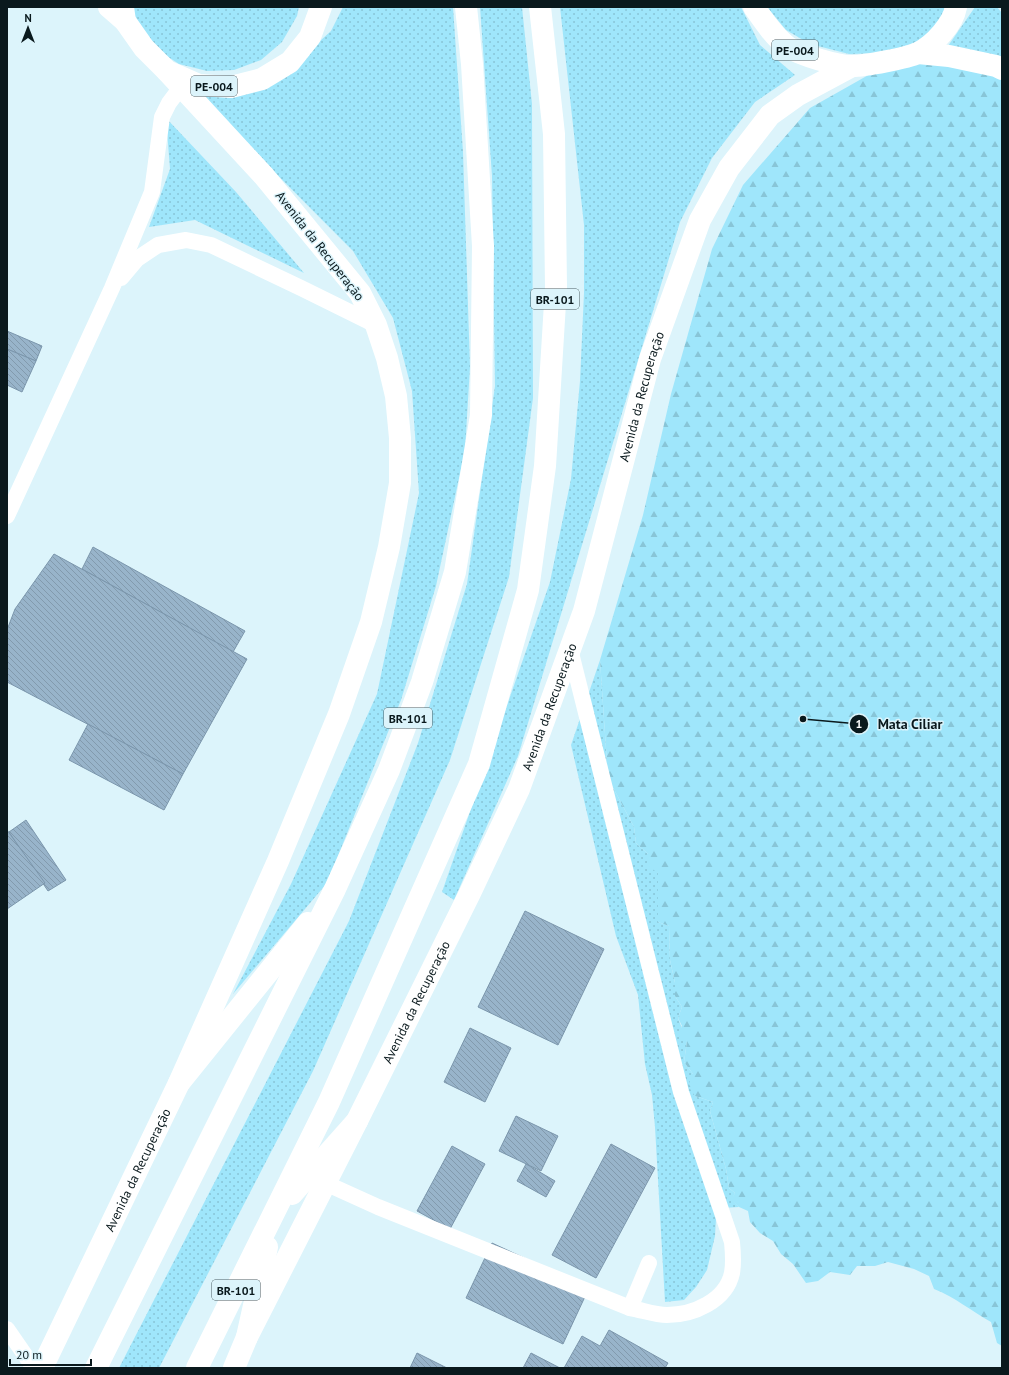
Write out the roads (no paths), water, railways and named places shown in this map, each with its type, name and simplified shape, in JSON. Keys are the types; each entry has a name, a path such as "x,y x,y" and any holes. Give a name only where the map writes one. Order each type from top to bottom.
{"main road":[{"name":"PE-004","path":"119,12 144,48 174,79 199,85 231,87 262,80 290,62 310,37 321,7"},
{"name":"BR-101","path":"96,1368 335,889 388,770 424,674 455,572 481,415 483,246 472,64 466,7"},
{"name":"BR-101","path":"197,1368 329,1102 479,764 528,590 545,466 556,287 554,134 540,7"},
{"name":"PE-004","path":"754,7 766,24 788,47 820,60 852,66 887,61 918,53 949,56 996,66 1002,69"},
{"name":"PE-004","path":"918,53 942,35 955,15 956,7"},
{"name":"Avenida da Recuperação","path":"234,1368 247,1337 357,1121 470,893 519,789 584,610 650,359 700,220 729,168 770,115 798,95 852,66"},
{"name":"Avenida da Recuperação","path":"42,1368 179,1082 278,861 333,729 371,622 389,547 400,483 400,438 396,396 387,358 376,325 360,293 264,176 174,79"},
{"path":"179,1082 335,889"},
{"path":"247,1337 275,1213 357,1121"}],"lane":[{"path":"7,516 112,288 152,192 162,117 169,103 174,79"},
{"path":"112,288 137,259 158,245 186,240 211,245 376,325"},
{"path":"325,1183 378,1207 630,1308 666,1315 686,1313 701,1308 715,1300 726,1287 732,1274 734,1259 732,1242 681,1092 570,649"},
{"path":"630,1308 649,1263"},
{"path":"7,1329 34,1368"}],"place":[{"name":"Mata Ciliar","path":"803,719"}]}
